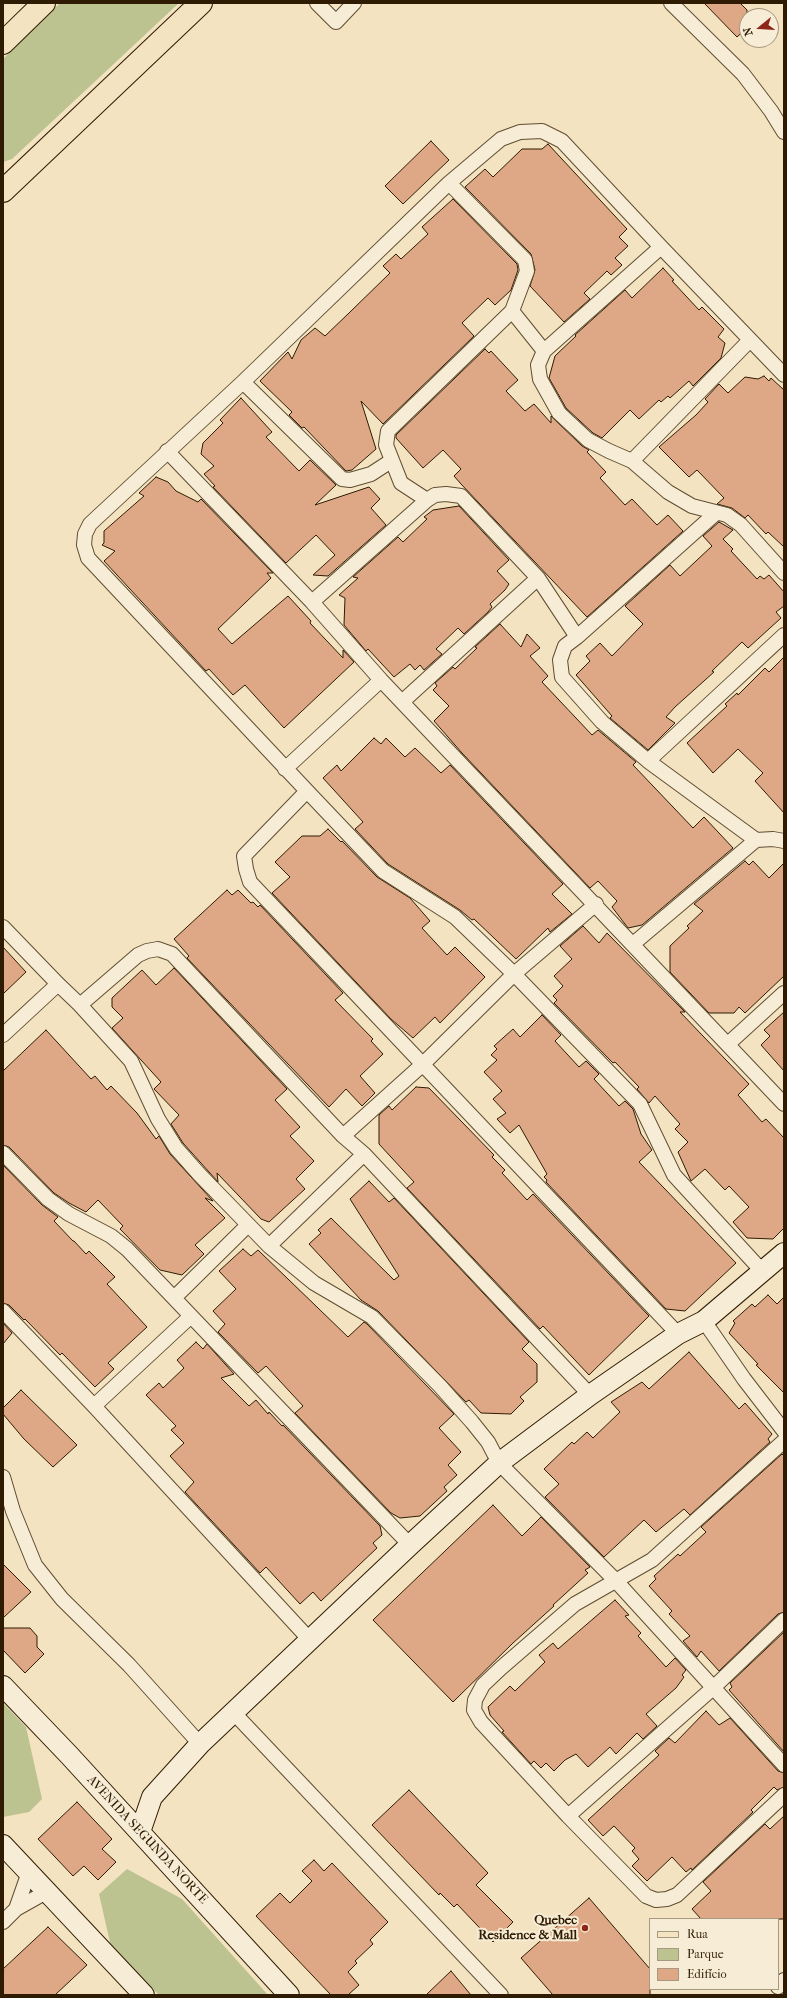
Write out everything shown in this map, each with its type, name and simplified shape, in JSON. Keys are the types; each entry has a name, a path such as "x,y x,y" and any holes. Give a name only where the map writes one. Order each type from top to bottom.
{"main road":[{"path":"3,43 44,3"},
{"path":"3,191 201,3"},
{"path":"3,177 24,172"}],"street":[{"path":"317,3 336,22 354,3"},
{"path":"671,3 743,74 771,110 784,132"},
{"path":"762,1271 674,1175 640,1104 514,974 455,917 383,871 285,769 88,558 84,545 85,534 90,524 243,382 449,183 501,139 520,132 542,131 562,141 784,375"},
{"path":"427,500 401,483 391,461 386,445 388,431 512,311 527,271 525,260 449,183"},
{"path":"661,247 544,351 538,365 540,379 559,413 588,440 632,461 668,492 692,506 727,515 741,525 784,573"},
{"path":"512,311 544,351"},
{"path":"632,461 750,340"},
{"path":"243,382 342,479 350,480 371,474 391,461"},
{"path":"167,451 312,602 381,680 596,904 784,1104"},
{"path":"312,602 427,500 435,495 446,494 461,496 538,578 577,637"},
{"path":"716,513 565,646 560,660 562,677 602,722 648,761 756,840"},
{"path":"402,702 538,578"},
{"path":"648,761 784,635"},
{"path":"285,769 381,680"},
{"path":"307,791 244,856 250,882 678,1334"},
{"path":"633,944 756,840 773,838 784,841"},
{"path":"343,1136 422,1065 514,974 596,904"},
{"path":"3,927 80,1005 131,1061 158,1120 176,1148 198,1174 269,1246 314,1283 372,1318 440,1386 488,1442 499,1463 616,1581 712,1688 784,1765"},
{"path":"80,1005 138,955 147,951 158,949 172,954 343,1136 364,1154 590,1395"},
{"path":"3,1035 58,984"},
{"path":"728,1044 784,993"},
{"path":"3,1153 48,1199 69,1214 110,1236 127,1249 175,1297 410,1545"},
{"path":"269,1246 364,1154"},
{"path":"175,1297 248,1225"},
{"path":"140,1832 152,1797 200,1744 499,1463 590,1395 678,1334 704,1321 784,1253"},
{"path":"3,1312 94,1406 310,1640"},
{"path":"94,1406 192,1316"},
{"path":"704,1321 744,1379 784,1431"},
{"path":"784,1441 652,1560 575,1604 483,1685 475,1700 474,1710 481,1722 568,1816 646,1896 656,1900 667,1899 677,1895 784,1795"},
{"path":"3,1477 13,1511 35,1565 62,1598 129,1665 200,1744"},
{"path":"568,1816 712,1688 784,1620"},
{"name":"AVENIDA SEGUNDA NORTE","path":"3,1686 118,1808 289,1995"},
{"path":"233,1712 501,1995"},
{"path":"118,1808 152,1797"},
{"path":"3,1845 48,1891 144,1995"},
{"path":"16,1909 29,1872"},
{"path":"3,1922 16,1909 48,1891"}],"green space":[{"path":"60,3 179,3 12,159 3,162 3,59"},
{"path":"3,1703 26,1727 42,1799 29,1812 3,1817"},
{"path":"127,1869 182,1899 268,1995 159,1995 111,1947 99,1894"}],"building":[{"path":"704,3 740,3 745,8 739,8 739,35 737,37"},
{"path":"431,141 449,160 403,204 385,186"},
{"path":"548,144 627,229 619,237 628,246 615,258 622,265 611,275 607,271 584,293 590,299 564,322 530,286 535,270 531,254 465,187 485,169 493,177 522,149 542,149"},
{"path":"453,199 517,264 518,270 511,290 495,305 488,298 462,323 474,336 383,424 361,401 376,449 352,470 346,471 304,427 302,428 289,415 292,412 260,381 288,352 292,359 301,340 315,328 325,336 390,273 383,266 396,254 401,259 428,234 422,227"},
{"path":"663,268 674,280 672,281 699,310 702,307 724,329 718,337 725,343 721,358 693,386 689,381 670,398 668,396 661,402 659,400 639,419 630,410 602,438 593,433 566,408 549,378 555,356 576,336 575,335 625,290 632,298"},
{"path":"485,349 489,353 491,351 518,380 506,391 525,411 534,404 551,423 551,416 582,446 589,450 587,452 606,472 600,478 625,505 632,499 657,525 668,515 683,531 587,617 454,476 461,469 443,450 423,468 396,438 396,435"},
{"path":"764,376 769,381 771,378 784,390 784,547 768,532 766,534 748,515 745,518 732,508 717,504 724,498 697,470 689,477 659,447 696,415 708,402 705,399 719,384 728,393 745,377 758,379"},
{"path":"241,398 272,432 266,437 299,471 310,460 336,485 315,505 369,487 380,499 371,508 386,525 328,576 313,575 335,555 316,535 286,563 213,487 215,486 204,474 214,466 201,454 203,443 223,423 220,420"},
{"path":"156,477 168,482 176,491 198,502 201,499 273,573 267,573 271,578 218,629 232,644 288,596 311,621 310,623 343,658 343,650 354,662 284,728 245,685 233,695 209,669 206,671 104,561 115,551 102,545 104,543 104,531 144,496 139,493"},
{"path":"459,506 509,560 497,571 509,584 505,590 490,604 492,607 488,612 464,634 458,628 436,649 442,654 424,670 420,665 415,670 410,664 394,677 368,649 366,651 344,625 345,598 339,595 358,578 353,577 398,537 403,542 427,519 424,517 433,510"},
{"path":"719,522 733,530 723,539 733,549 731,551 757,579 760,576 764,579 769,575 784,592 784,606 776,612 781,618 748,648 742,642 712,671 714,672 675,707 666,717 675,723 648,750 610,718 612,716 576,675 590,661 586,656 600,643 612,656 643,624 625,606 670,565 680,576 712,546 703,536"},
{"path":"500,624 521,647 527,634 540,648 530,656 548,676 542,682 592,735 598,730 636,762 633,765 693,828 704,817 733,848 642,925 628,928 612,907 617,901 598,881 590,888 462,753 434,721 449,706 433,690 437,686 435,683 453,667 455,669 477,648 475,647"},
{"path":"784,657 784,813 755,781 763,773 738,749 713,773 687,743 727,706 725,704 737,693 738,695 765,668 769,672"},
{"path":"374,738 381,744 386,738 405,757 415,748 441,773 450,765 563,884 552,894 572,914 550,932 548,928 516,959 474,919 472,920 460,910 388,864 355,829 363,822 323,778 337,765 341,771"},
{"path":"328,829 341,842 342,841 377,877 410,898 430,921 422,928 447,955 455,947 485,977 440,1023 435,1017 413,1038 391,1019 272,893 290,877 275,862 302,836 320,836"},
{"path":"745,861 749,865 753,861 769,878 784,863 784,976 745,1013 739,1007 734,1013 709,1013 670,972 670,946 689,928 687,926 703,911 694,904"},
{"path":"227,890 232,895 238,890 251,903 253,902 258,907 260,905 343,993 335,1000 373,1039 371,1041 383,1054 360,1076 375,1093 362,1106 346,1089 329,1107 187,958 189,956 174,939"},
{"path":"583,926 599,943 607,933 685,1012 680,1012 749,1084 738,1095 762,1122 766,1119 784,1138 784,1228 773,1239 747,1238 733,1222 749,1207 729,1186 725,1190 705,1169 691,1181 678,1152 688,1142 675,1129 680,1124 655,1096 649,1103 637,1089 639,1087 615,1062 613,1063 554,1003 557,1000 553,996 563,986 554,976 572,959 560,946"},
{"path":"3,947 26,972 3,994"},
{"path":"174,968 287,1089 275,1100 300,1127 290,1136 314,1161 296,1179 305,1189 269,1222 261,1219 217,1173 218,1182 183,1143 171,1124 179,1115 154,1089 161,1082 112,1028 123,1018 112,1007 112,998 142,970 156,985"},
{"path":"784,1012 784,1071 761,1045 770,1036 764,1030"},
{"path":"542,1015 561,1035 555,1041 579,1067 586,1061 599,1074 594,1079 619,1106 625,1101 633,1109 641,1134 652,1150 639,1162 736,1263 685,1311 666,1309 546,1182 547,1180 544,1177 547,1174 519,1125 510,1133 497,1119 506,1113 493,1099 502,1091 484,1072 497,1060 491,1055 497,1049 494,1046 513,1029 520,1037"},
{"path":"46,1030 91,1079 95,1076 107,1090 111,1086 137,1113 156,1139 159,1136 170,1154 213,1201 205,1198 225,1218 195,1245 204,1254 182,1275 160,1270 120,1229 123,1226 98,1200 86,1212 69,1203 54,1193 9,1147 3,1145 3,1071"},
{"path":"416,1087 429,1088 494,1155 492,1157 505,1170 502,1173 527,1200 533,1194 649,1316 589,1375 543,1326 540,1329 407,1188 414,1182 379,1144 379,1115 389,1106 392,1110"},
{"path":"3,1165 42,1205 58,1217 54,1221 86,1254 89,1251 115,1277 107,1284 147,1327 108,1363 114,1369 95,1387 62,1353 60,1355 25,1319 24,1320 9,1305 3,1303"},
{"path":"369,1181 389,1202 394,1198 529,1342 522,1349 537,1364 537,1382 520,1397 524,1401 511,1414 481,1413 469,1400 466,1402 378,1311 361,1300 309,1244 321,1233 318,1230 331,1218 394,1280 399,1276 350,1199"},
{"path":"243,1249 251,1256 258,1250 348,1337 364,1322 367,1324 454,1414 439,1428 461,1452 448,1465 457,1475 444,1487 447,1491 420,1516 400,1518 391,1513 295,1413 303,1406 266,1366 258,1373 218,1332 225,1324 213,1311 236,1289 219,1271"},
{"path":"768,1295 777,1304 784,1297 784,1393 756,1365 758,1364 729,1333 735,1323 733,1321 752,1304 755,1307"},
{"path":"3,1323 12,1333 3,1344"},
{"path":"196,1342 203,1349 207,1344 234,1374 221,1378 249,1406 256,1400 268,1414 269,1412 282,1426 283,1425 380,1526 382,1535 373,1543 377,1548 321,1601 313,1592 300,1604 266,1567 260,1573 185,1492 194,1482 170,1456 184,1443 171,1430 176,1426 146,1395 159,1383 163,1388 184,1368 177,1360"},
{"path":"689,1352 739,1409 745,1403 772,1434 768,1439 770,1442 690,1515 684,1509 656,1532 644,1520 604,1557 545,1497 559,1484 544,1469 572,1442 574,1444 587,1432 593,1438 620,1412 611,1402 642,1382 649,1389"},
{"path":"21,1390 77,1445 53,1467 24,1439 3,1414 3,1408"},
{"path":"782,1454 784,1456 784,1612 778,1614 719,1671 701,1651 697,1657 683,1641 690,1636 669,1614 672,1611 649,1586 656,1579 654,1576 678,1554 680,1556 706,1532 701,1527"},
{"path":"493,1505 522,1536 541,1517 590,1567 585,1570 588,1573 513,1643 453,1702 373,1620"},
{"path":"3,1564 31,1592 3,1618"},
{"path":"615,1600 629,1615 625,1616 641,1633 638,1636 666,1667 675,1658 686,1670 682,1675 684,1677 676,1688 646,1714 657,1726 643,1739 637,1733 616,1754 610,1747 588,1767 576,1754 565,1760 554,1771 546,1763 541,1768 534,1761 531,1764 502,1732 504,1731 490,1715 488,1707 510,1686 515,1691 545,1662 539,1655 553,1643 558,1649"},
{"path":"3,1628 30,1628 37,1636 37,1647 44,1654 25,1673 3,1650"},
{"path":"784,1632 784,1752 729,1690 732,1687 730,1683"},
{"path":"706,1711 719,1725 730,1718 778,1771 784,1773 784,1787 777,1790 774,1787 751,1810 753,1812 692,1870 691,1868 686,1872 672,1857 647,1881 632,1866 639,1859 632,1851 635,1848 614,1826 603,1836 588,1820 659,1755 655,1751 669,1738 675,1743"},
{"path":"409,1790 488,1873 476,1885 513,1922 493,1942 457,1904 454,1907 440,1893 439,1895 372,1825"},
{"path":"77,1802 112,1839 102,1849 116,1862 98,1880 84,1866 73,1876 38,1839"},
{"path":"784,1816 784,1919 700,1918 692,1909 711,1891 703,1882 765,1824 770,1829"},
{"path":"314,1860 324,1871 332,1863 388,1922 370,1940 373,1944 355,1961 357,1963 348,1972 359,1985 348,1995 331,1995 256,1916 280,1893 290,1903 312,1881 302,1871"},
{"name":"Quebec Residence & Mall","path":"589,1898 649,1968 650,1995 553,1995 521,1958"},
{"path":"48,1927 87,1965 55,1995 3,1995 3,1969"},
{"path":"451,1971 471,1995 426,1995"}],"place":[{"name":"Quebec Residence & Mall","path":"585,1928"}]}
